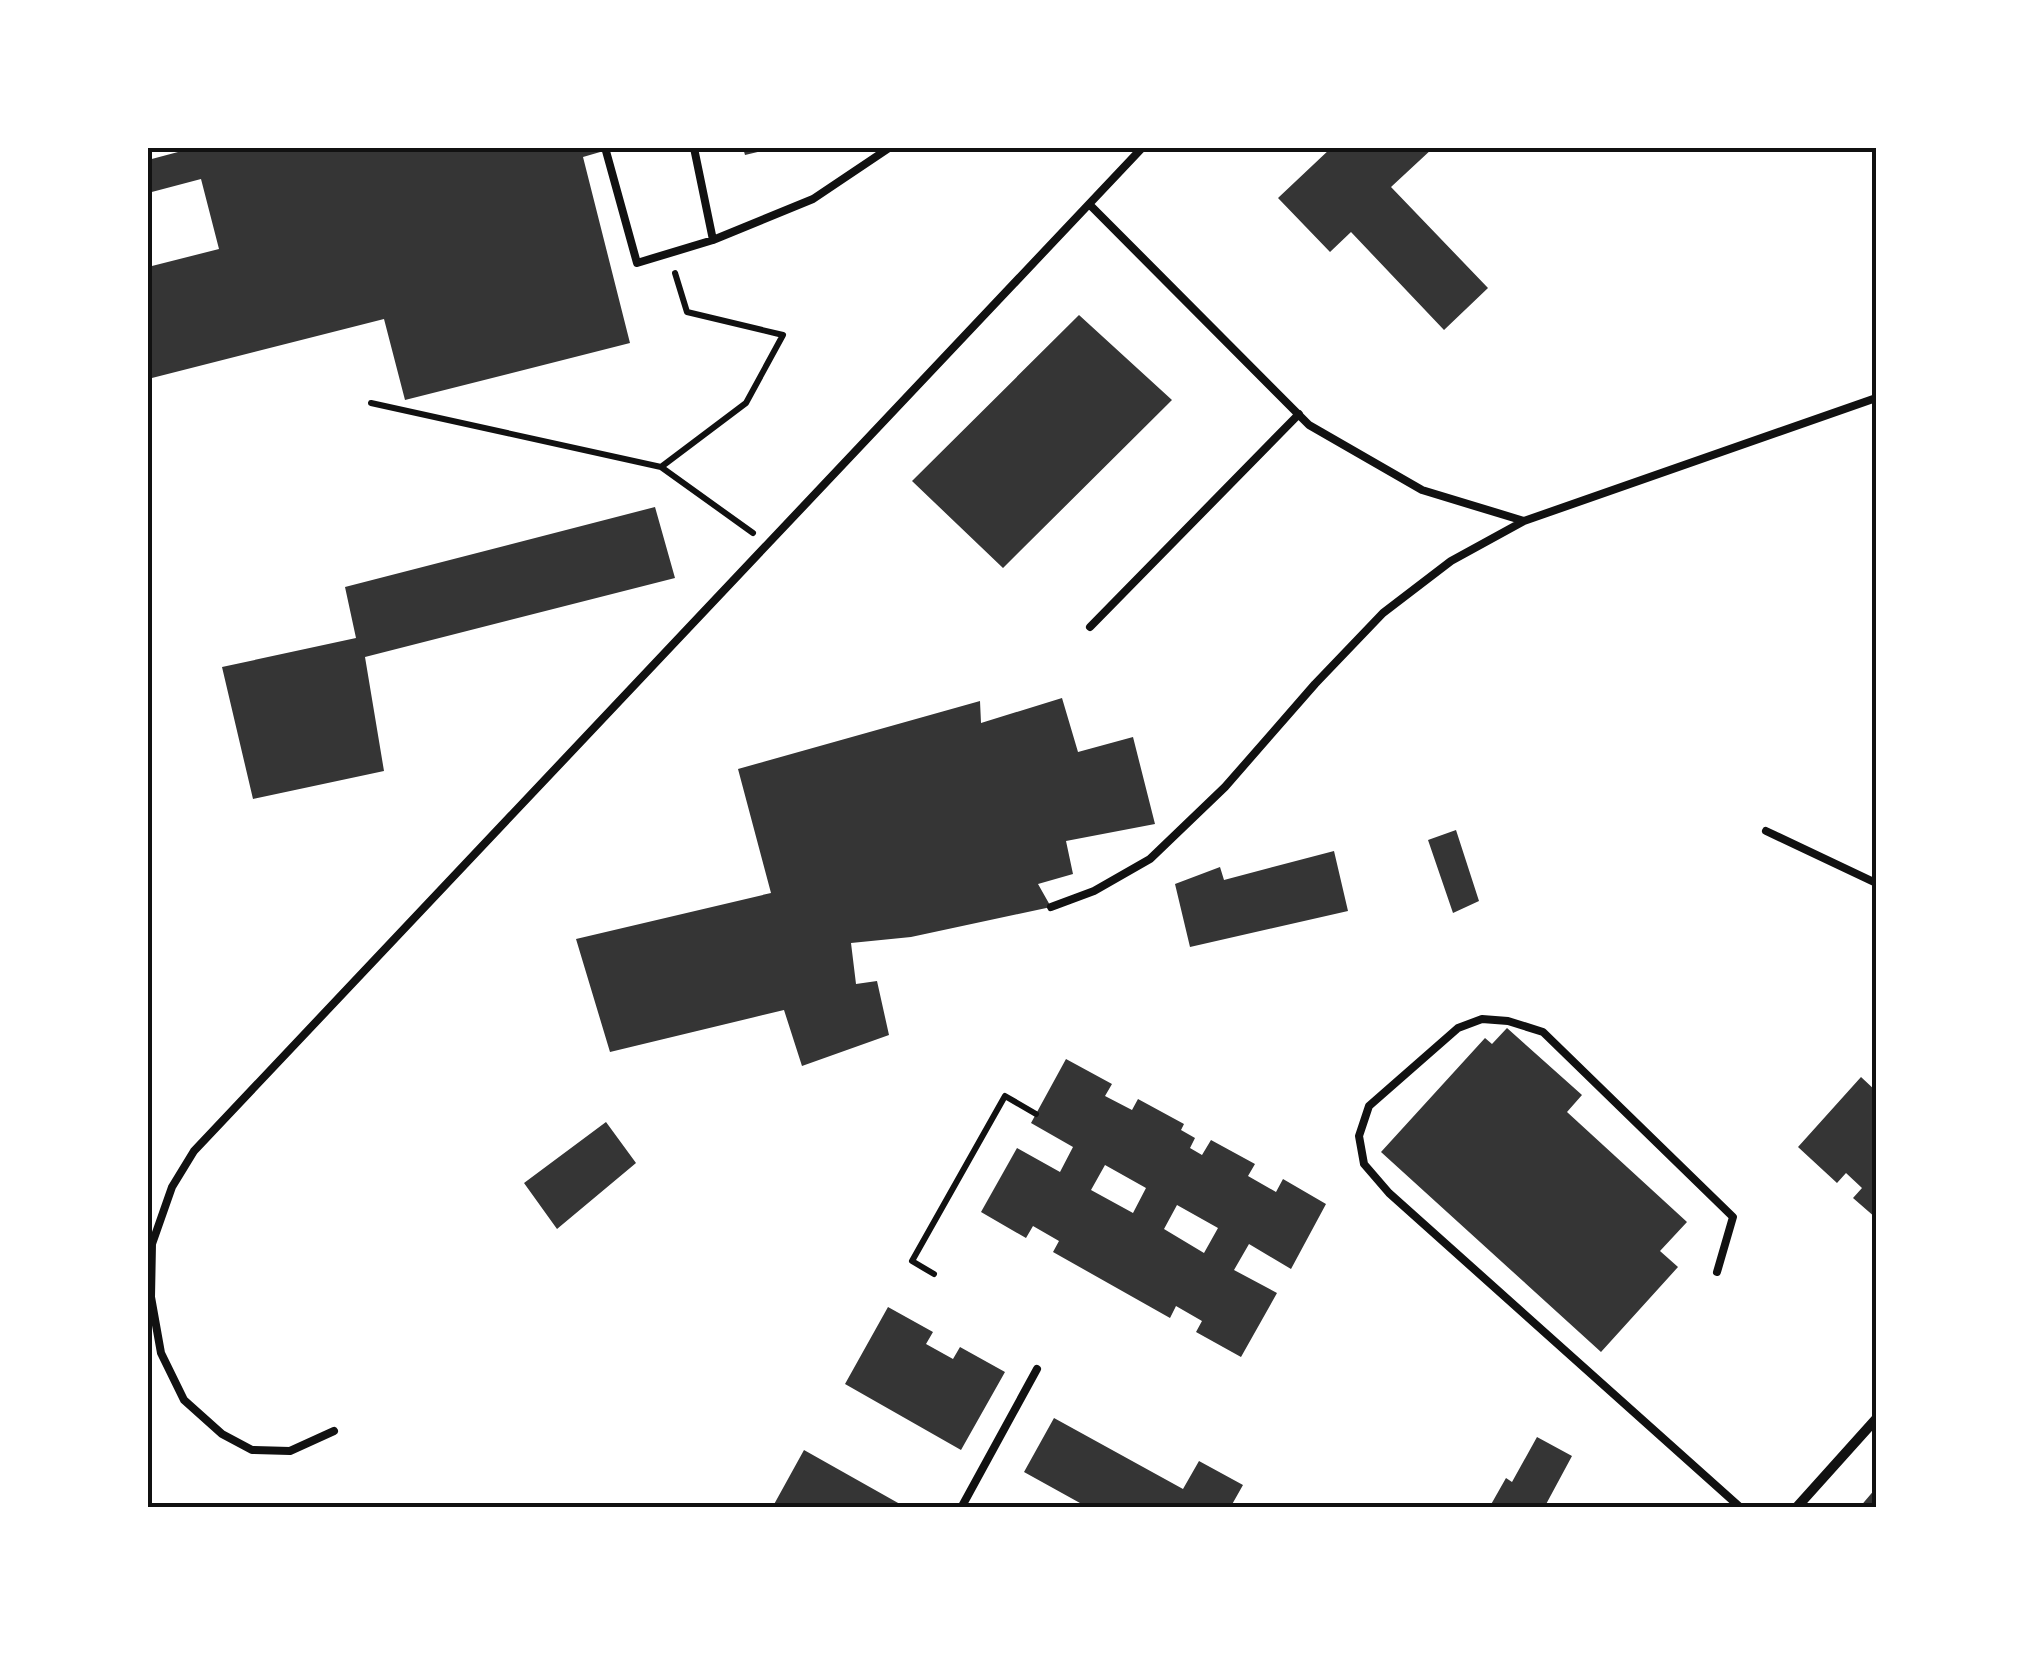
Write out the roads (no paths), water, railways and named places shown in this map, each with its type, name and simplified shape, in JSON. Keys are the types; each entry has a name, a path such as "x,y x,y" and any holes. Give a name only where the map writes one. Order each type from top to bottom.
{"street":[{"path":"1796,1508 1876,1419"}],"lane":[{"path":"694,148 713,240"},
{"path":"606,151 637,263 713,240 814,199 889,148"},
{"path":"334,1432 290,1451 252,1450 222,1434 184,1400 161,1353 151,1298 152,1244 172,1187 194,1151 1142,148"},
{"path":"1090,205 1310,425 1422,490 1524,521"},
{"path":"1051,907 1094,891 1150,859 1225,788 1383,613 1451,562 1524,521 1876,398"},
{"path":"1090,628 1299,414"},
{"path":"1766,831 1876,883"},
{"path":"1717,1272 1733,1217 1543,1032 1508,1020 1482,1019 1458,1028 1369,1106 1359,1136 1364,1164 1389,1193 1740,1508"},
{"path":"961,1508 1037,1369"}]}
